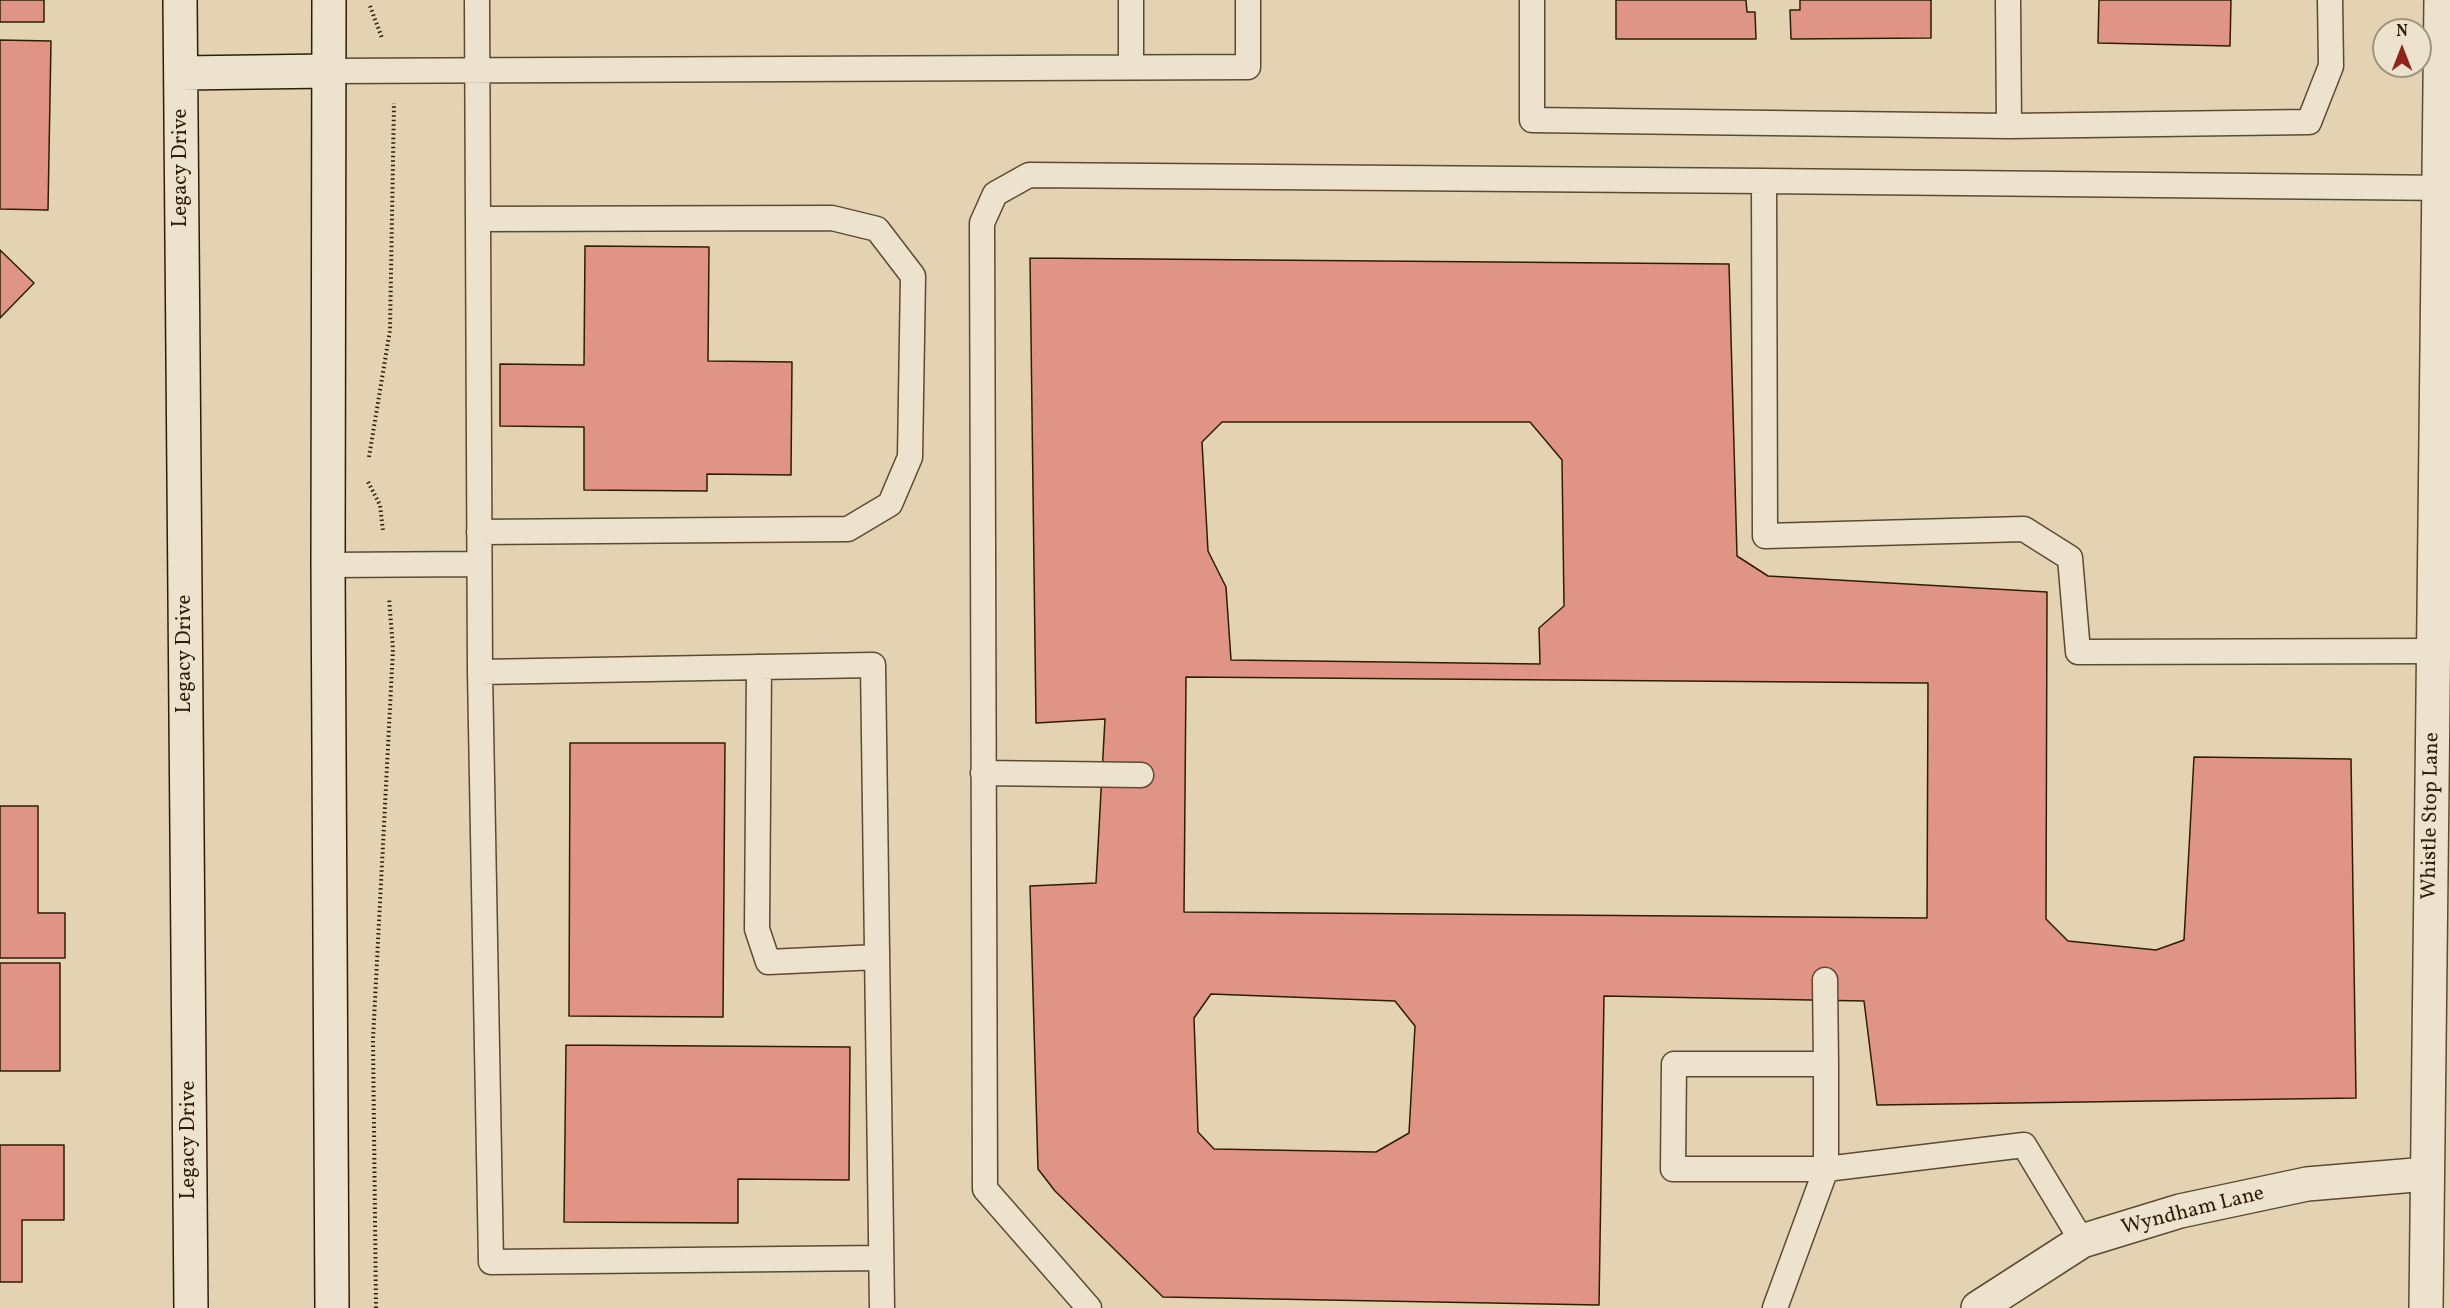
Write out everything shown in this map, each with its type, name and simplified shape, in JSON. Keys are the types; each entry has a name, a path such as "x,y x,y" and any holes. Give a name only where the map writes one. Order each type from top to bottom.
{"main road":[{"name":"Legacy Drive","path":"180,0 191,1308"},
{"path":"329,0 328,565 332,1308"},
{"name":"Whistle Stop Lane","path":"2426,1308 2427,1174 2440,895 2433,651 2444,188 2440,0"},
{"path":"181,73 329,71"},
{"name":"Wyndham Lane","path":"1978,1308 2082,1241 2180,1210 2307,1184 2427,1174"}],"lane":[{"path":"477,0 480,672 490,1262 881,1258"},
{"path":"1131,0 1131,67"},
{"path":"329,71 1248,67 1248,0"},
{"path":"1532,0 1532,120 2009,126 2309,122 2331,66 2330,0"},
{"path":"2008,0 2009,126"},
{"path":"1089,1308 985,1189 982,223 995,194 1029,175 2444,188"},
{"path":"1764,181 1765,536 2024,529 2070,558 2078,652 2433,651"},
{"path":"478,219 832,218 877,229 913,276 910,457 890,504 848,529 479,532"},
{"path":"328,565 479,564"},
{"path":"480,672 873,665 882,1308"},
{"path":"759,668 757,929 768,962 877,957"},
{"path":"983,773 1141,775"},
{"path":"1775,1308 1826,1169 1825,980"},
{"path":"1826,1064 1674,1064 1673,1169 1826,1169 2024,1145 2082,1241"}],"path":[{"path":"368,0 394,70 390,330 368,465"},
{"path":"366,476 380,505 393,649 373,1039 376,1308"}],"building":[{"path":"0,0 44,0 44,22 0,22"},
{"path":"1616,0 1746,0 1747,12 1755,12 1756,39 1616,39"},
{"path":"1800,0 1931,0 1931,38 1791,39 1790,10 1800,10"},
{"path":"2099,0 2231,0 2230,46 2098,43"},
{"path":"0,40 51,41 48,210 0,209"},
{"path":"585,246 709,247 708,361 792,362 791,475 707,474 707,491 584,490 584,427 500,426 500,364 584,365"},
{"path":"0,250 34,283 0,318"},
{"path":"1030,258 1729,264 1737,556 1768,576 2047,592 2046,919 2068,941 2156,950 2184,940 2194,757 2351,759 2356,1098 1877,1105 1864,1001 1604,996 1599,1305 1163,1297 1055,1191 1038,1169 1030,886 1096,883 1105,719 1036,723","holes":["1222,422 1530,422 1562,460 1564,606 1539,628 1540,664 1231,660 1226,587 1208,551 1202,442","1186,677 1928,683 1927,918 1184,912","1211,994 1395,1001 1415,1026 1409,1133 1376,1152 1214,1149 1198,1132 1194,1018"]},
{"path":"570,743 725,743 723,1017 569,1016"},
{"path":"0,806 38,806 38,913 65,913 65,958 0,958"},
{"path":"0,963 60,963 60,1071 0,1071"},
{"path":"566,1045 850,1047 849,1180 738,1179 738,1223 564,1222"},
{"path":"0,1145 64,1145 64,1220 22,1220 22,1282 0,1282"}]}
